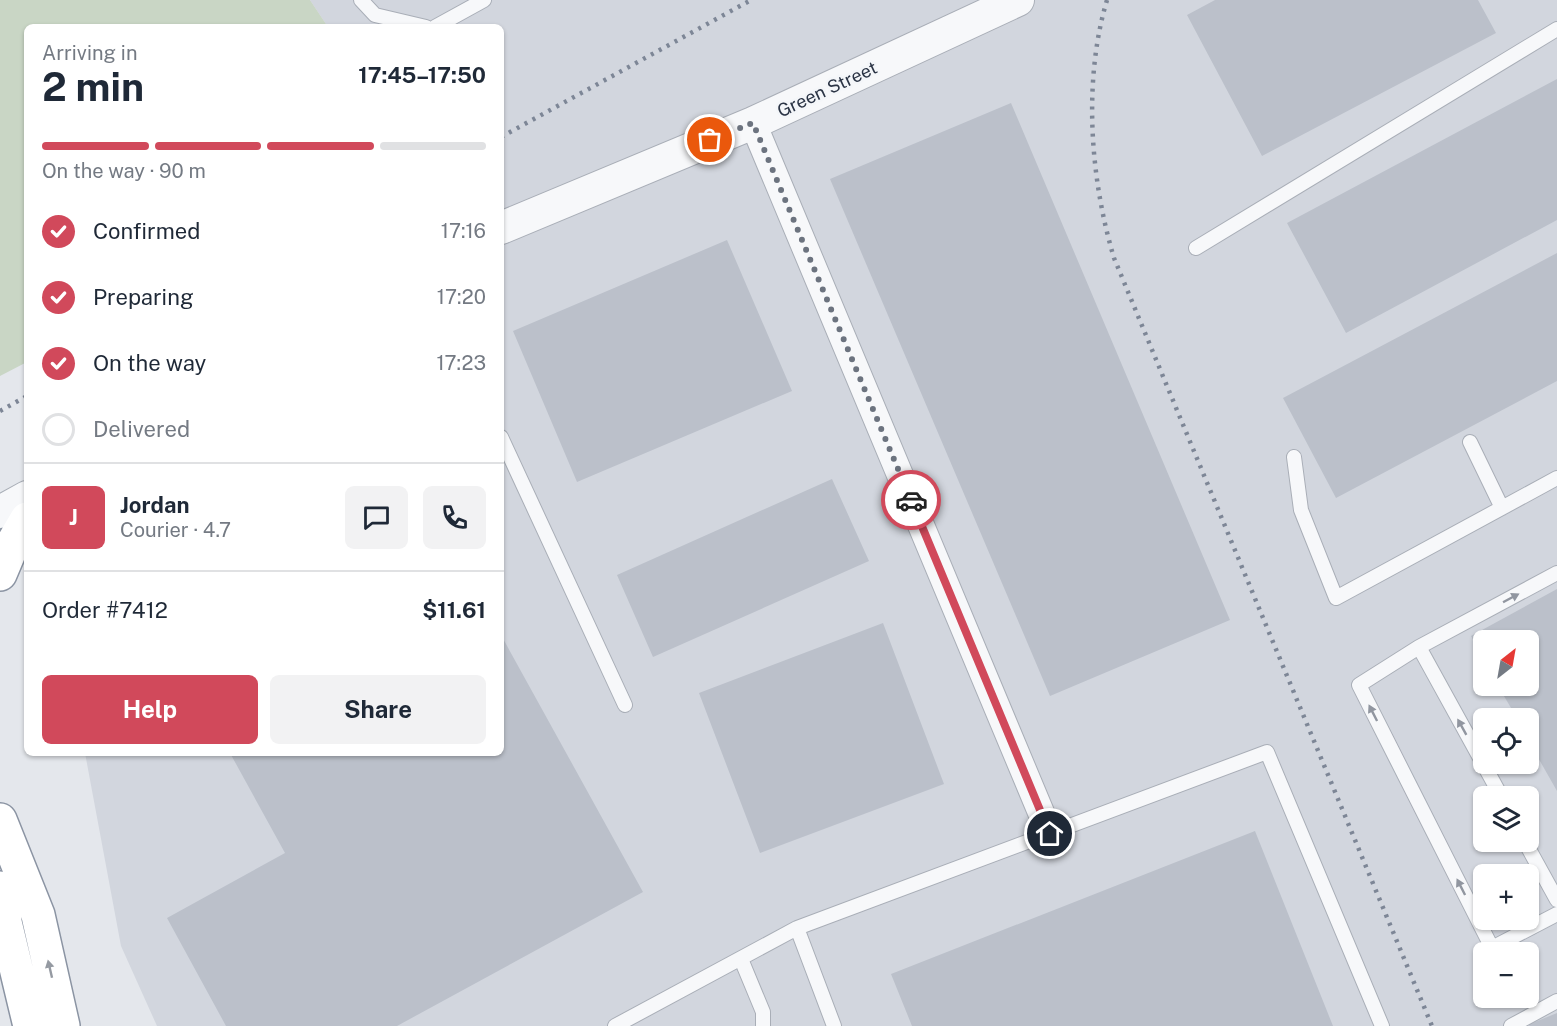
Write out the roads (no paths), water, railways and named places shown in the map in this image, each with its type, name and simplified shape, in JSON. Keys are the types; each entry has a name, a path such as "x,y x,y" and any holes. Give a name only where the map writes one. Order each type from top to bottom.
{"highway":[{"path":"0,574 24,524"},
{"path":"0,820 38,915 63,1026"},
{"path":"0,888 5,922 30,1026"}],"street":[{"name":"Green Street","path":"504,227 753,123 1017,0"},
{"path":"753,123 1050,834"},
{"path":"0,512 24,499"}],"lane":[{"path":"361,0 375,15 413,24"},
{"path":"440,24 484,0"},
{"path":"1196,248 1557,29"},
{"path":"1470,442 1502,508"},
{"path":"504,443 625,705"},
{"path":"1294,457 1301,510 1336,598 1557,478"},
{"path":"1557,573 1419,647 1359,685 1492,948 1557,914"},
{"path":"1419,647 1495,786"},
{"path":"615,1026 797,928 1267,752 1382,1026"},
{"path":"1531,852 1557,900"},
{"path":"797,928 834,1026"},
{"path":"741,959 763,1012 763,1026"},
{"path":"1511,1026 1557,1001"}],"railway":[{"path":"504,135 751,0"},
{"path":"1107,0 1099,31 1095,63 1092,129 1099,195 1114,258 1432,1026"},
{"path":"0,411 24,398"}]}
